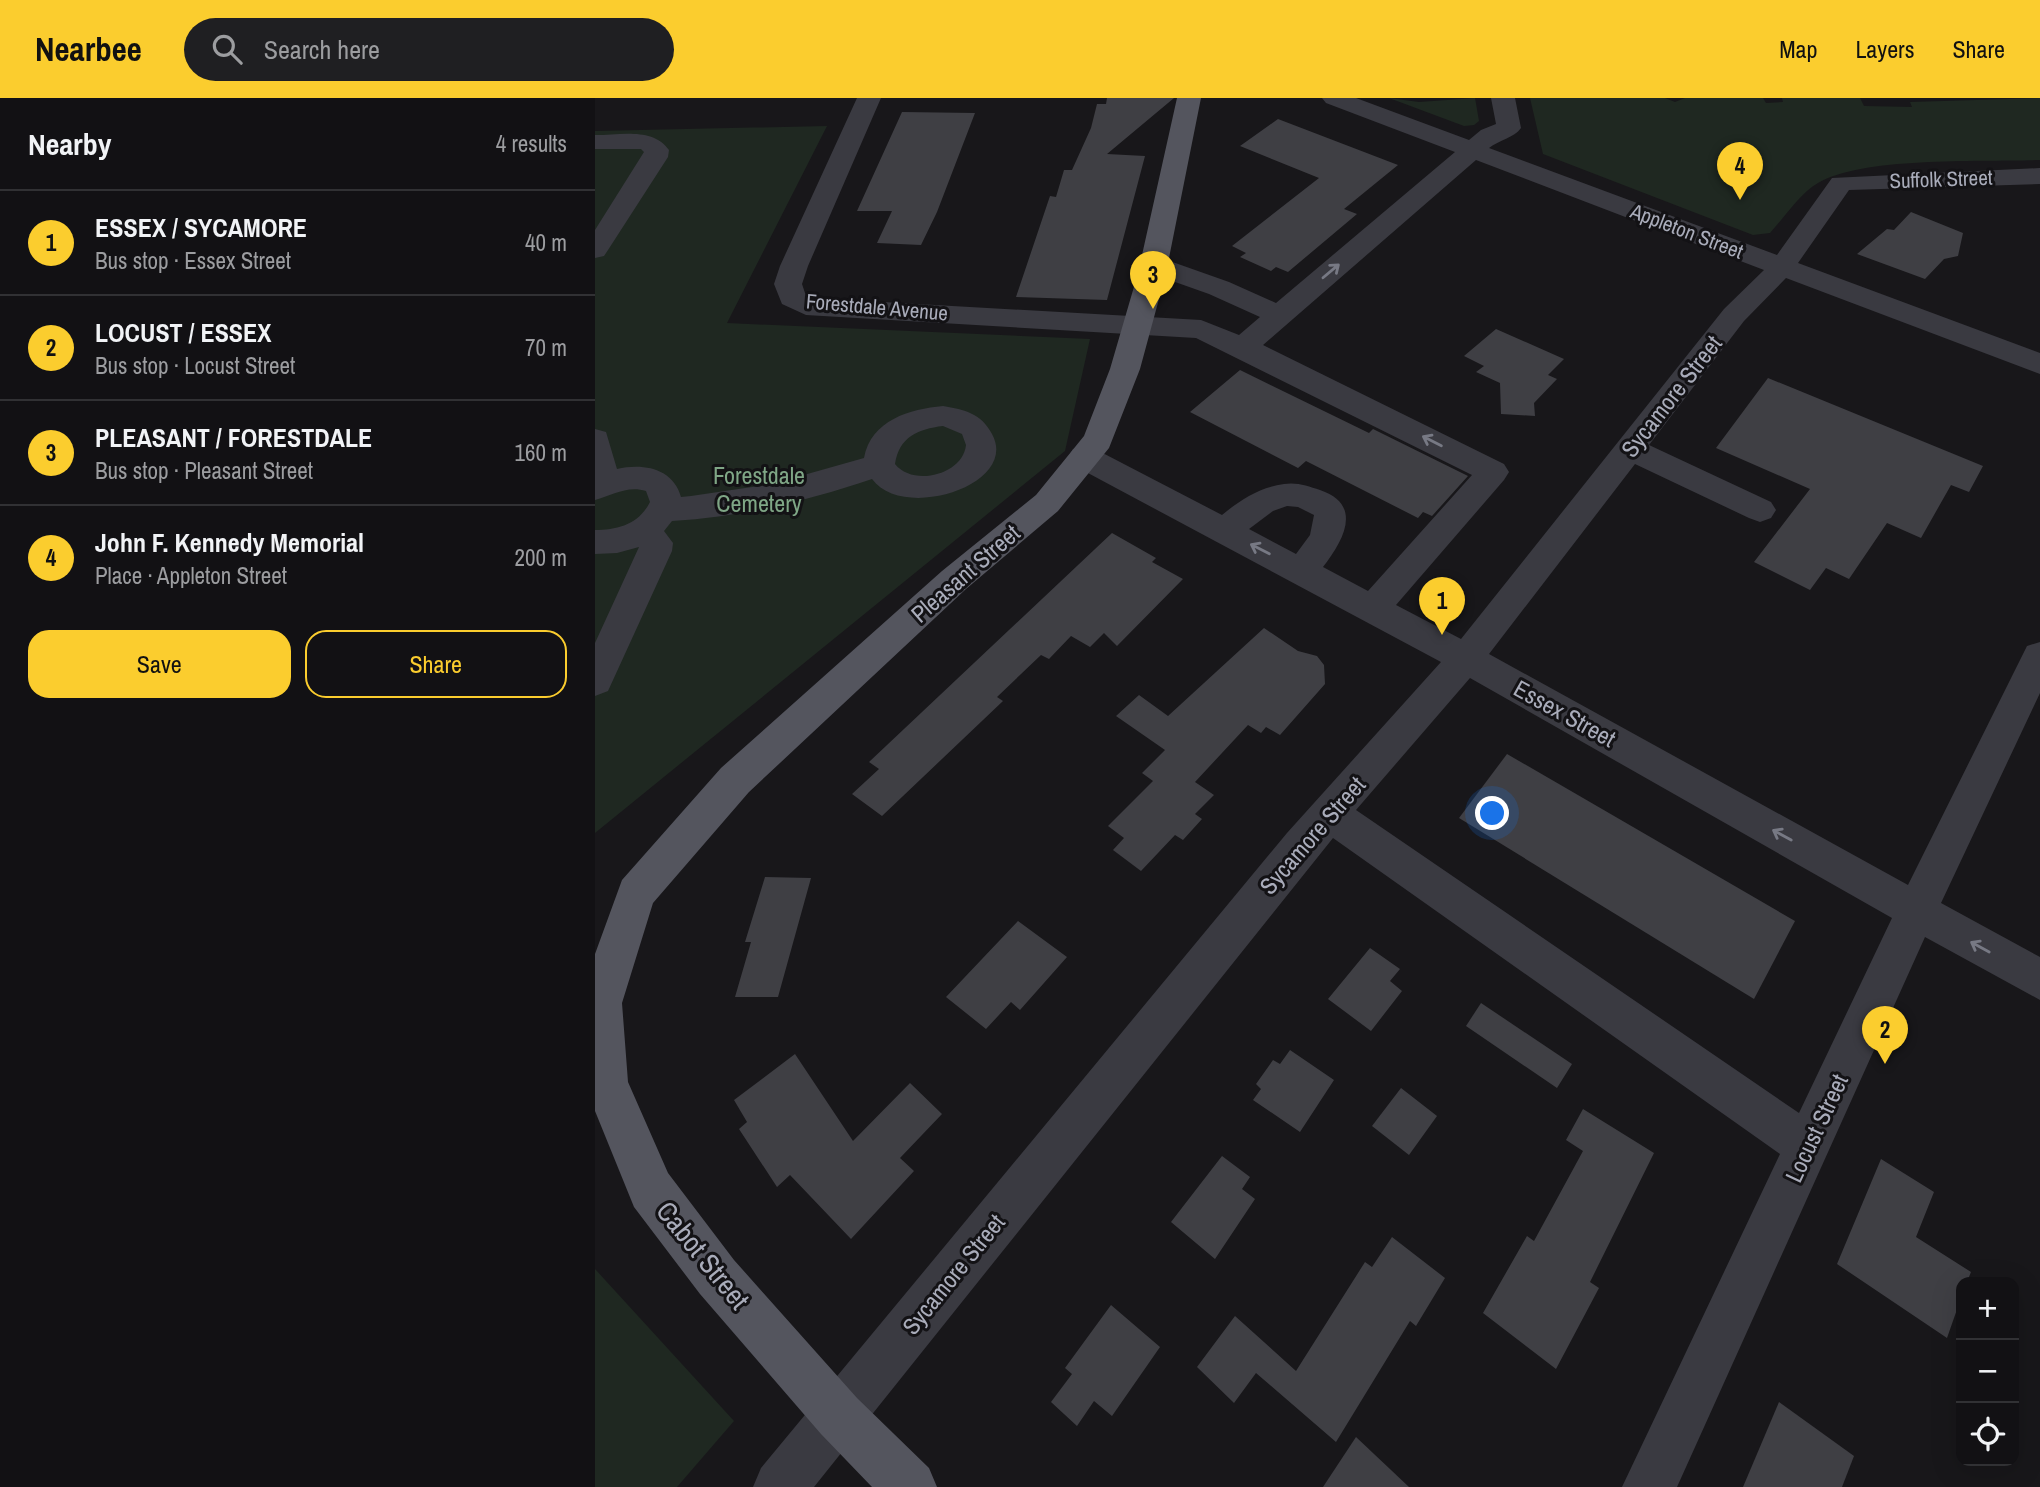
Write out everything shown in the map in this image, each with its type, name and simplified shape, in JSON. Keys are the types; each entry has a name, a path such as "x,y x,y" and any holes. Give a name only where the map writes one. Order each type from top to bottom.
{"main road":[{"name":"Pleasant Street","path":"602,972 636,893 735,780 954,580 1047,503 1098,440 1125,369 1154,265 1189,98"},
{"name":"Cabot Street","path":"602,972 600,1003 606,1083 651,1190 717,1277 839,1416 910,1487"}],"street":[{"name":"Forestdale Avenue","path":"869,98 794,266 788,284 792,298 806,306 1137,324"},
{"name":"Appleton Street","path":"1333,98 2040,364"},
{"path":"1243,347 1490,135 1509,128 1503,98"},
{"path":"595,142 647,142 657,150 656,156 595,250"},
{"name":"Suffolk Street","path":"1841,183 2040,176"},
{"name":"Sycamore Street","path":"780,1487 1301,846 1466,658 1734,315 1781,268 1841,183"},
{"path":"1154,265 1219,288 1279,315"},
{"path":"1137,324 1201,329 1243,347 1493,472 1372,608"},
{"path":"595,440 600,486 628,477 656,482 666,495 653,521 656,543 653,558 595,681"},
{"path":"1630,449 1761,510"},
{"name":"Essex Street","path":"1084,457 1466,658 2040,980"},
{"path":"595,542 618,541 653,521 835,480 879,465"},
{"path":"1225,531 1255,505 1271,498 1299,494 1321,502 1330,510 1331,522 1327,538 1302,570"},
{"name":"Locust Street","path":"1649,1487 1916,911 2039,660"},
{"path":"1330,814 1808,1146"}],"green space":[{"path":"1389,98 1419,102 1475,98 1479,121 1474,125 1464,126"},
{"path":"1530,98 1665,98 1675,102 1685,98 1763,98 1766,103 1783,102 1782,98 1860,98 1864,106 1912,107 1910,102 2040,98 2040,160 1894,164 1838,174 1818,183 1805,193 1770,233 1753,235 1543,154"},
{"name":"Forestdale Cemetery","path":"827,126 727,323 1090,339 1065,451 595,833 595,131"},
{"path":"595,1269 734,1421 677,1487 595,1487"}],"building":[{"path":"1107,98 1174,98 1107,154 1145,156 1107,300 1016,297 1050,196 1056,197 1064,170 1072,170 1091,128 1097,104 1106,104"},
{"path":"902,112 975,113 937,212 921,245 877,243 892,211 857,211"},
{"path":"1278,119 1398,165 1344,209 1357,214 1288,272 1276,267 1271,271 1240,257 1246,253 1232,246 1319,178 1240,146"},
{"path":"1911,212 1963,233 1958,256 1944,259 1925,279 1857,254 1887,229 1894,230"},
{"path":"1496,329 1564,359 1548,375 1557,379 1534,403 1535,416 1501,414 1500,383 1476,372 1484,366 1464,356"},
{"path":"1240,370 1369,433 1373,429 1468,476 1432,516 1423,512 1418,518 1306,461 1298,468 1190,412"},
{"path":"1768,378 1983,466 1969,492 1951,485 1921,538 1887,523 1849,579 1826,568 1810,590 1754,562 1810,489 1716,448"},
{"path":"1112,533 1156,558 1152,562 1183,579 1117,646 1104,633 1090,647 1071,636 1049,659 1041,655 997,697 1003,701 882,816 852,794 879,769 869,762"},
{"path":"1264,628 1298,651 1317,656 1324,665 1325,684 1280,735 1266,727 1261,733 1248,725 1195,782 1214,795 1195,814 1202,819 1183,840 1175,835 1141,871 1113,850 1124,838 1108,826 1153,781 1142,773 1165,750 1116,716 1139,695 1168,716"},
{"path":"1507,754 1795,921 1754,999 1459,818"},
{"path":"765,877 811,878 778,997 735,997 751,942 745,942"},
{"path":"1018,921 1067,957 1020,1010 1011,1002 986,1029 946,997"},
{"path":"1370,948 1400,969 1390,981 1402,991 1371,1031 1328,999"},
{"path":"1481,1003 1572,1064 1557,1088 1466,1026"},
{"path":"1290,1050 1334,1080 1300,1132 1253,1100 1261,1089 1256,1084 1273,1060 1280,1064"},
{"path":"795,1054 853,1141 910,1083 942,1114 900,1158 914,1171 851,1239 790,1175 777,1187 739,1129 747,1122 734,1100"},
{"path":"1401,1088 1437,1116 1409,1155 1372,1126"},
{"path":"1583,1109 1654,1153 1590,1282 1599,1288 1556,1369 1483,1313 1527,1236 1534,1241 1583,1151 1566,1140"},
{"path":"1222,1156 1250,1177 1242,1189 1255,1199 1215,1259 1171,1222"},
{"path":"1881,1159 1934,1192 1916,1237 1971,1272 1969,1277 1956,1277 1956,1312 1947,1338 1837,1264"},
{"path":"1392,1237 1445,1278 1416,1326 1410,1321 1336,1442 1256,1373 1234,1403 1197,1367 1235,1316 1296,1371 1365,1262 1372,1267"},
{"path":"1111,1305 1160,1347 1112,1416 1094,1401 1077,1426 1051,1402 1072,1374 1065,1368"},
{"path":"1779,1402 1854,1456 1842,1487 1743,1487"},
{"path":"1356,1437 1409,1487 1323,1487"}],"place":[{"name":"John F. Kennedy Memorial","path":"1740,200"},
{"name":"PLEASANT / FORESTDALE","path":"1153,309"},
{"name":"ESSEX / SYCAMORE","path":"1442,635"},
{"name":"LOCUST / ESSEX","path":"1885,1064"}]}
